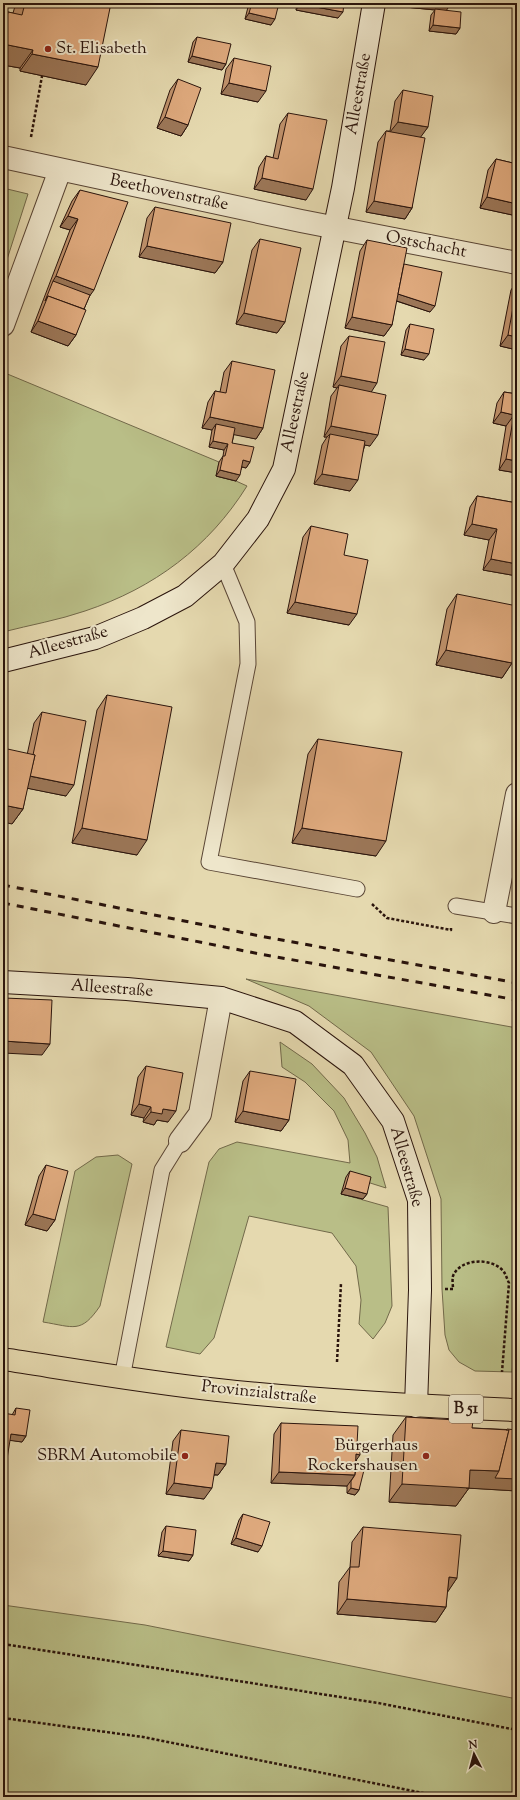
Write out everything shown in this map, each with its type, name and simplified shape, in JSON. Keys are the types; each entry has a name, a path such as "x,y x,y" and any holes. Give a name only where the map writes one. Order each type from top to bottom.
{"main road":[{"name":"Provinzialstraße","path":"3,1359 122,1378 218,1390 416,1406 517,1410"}],"street":[{"name":"Alleestraße","path":"3,661 95,638 142,618 185,596 222,564 258,519 284,469 343,188 374,3"},
{"name":"Beethovenstraße","path":"3,157 335,228"},
{"path":"3,325 60,170"},
{"name":"Ostschacht","path":"335,228 517,263"},
{"path":"494,912 517,794"},
{"name":"Alleestraße","path":"3,982 127,989 221,998 295,1022 353,1065 393,1121 419,1200 420,1297 416,1406"},
{"path":"180,1141 200,1114 221,998"}],"lane":[{"path":"222,564 247,622 248,664 209,862 357,889"},
{"path":"456,906 517,916"},
{"path":"122,1378 162,1170 180,1141"}],"path":[{"path":"31,136 42,76"},
{"path":"357,889 387,918 451,930 456,906"},
{"path":"453,1289 453,1277 459,1267 473,1261 489,1263 503,1270 509,1283 502,1372"},
{"path":"337,1362 341,1283"},
{"path":"3,1644 378,1703 517,1730"},
{"path":"3,1718 143,1737 443,1797"}],"green space":[{"path":"3,188 28,194 3,272"},
{"path":"5,373 219,462 216,476 236,481 247,486 232,508 215,528 178,563 157,577 110,602 85,611 55,620 3,632 3,380"},
{"path":"246,979 517,1028 517,1324 512,1372 475,1371 459,1362 449,1350 445,1335 442,1289 441,1199 414,1116 371,1052 309,1006"},
{"path":"280,1042 312,1064 344,1098 365,1133 377,1157 386,1188 367,1182 342,1194 388,1207 392,1306 385,1323 373,1339 359,1324 361,1300 356,1266 332,1233 249,1216 214,1338 200,1354 166,1347 209,1162 219,1149 237,1142 350,1163 348,1140 334,1111 305,1082 282,1067"},
{"path":"118,1155 132,1164 100,1306 82,1325 70,1327 43,1322 75,1171 96,1157"},
{"path":"3,1605 145,1625 517,1699 517,1797 3,1797"}],"building":[{"name":"St. Elisabeth","path":"25,3 111,3 98,67 32,54 33,50 3,44 8,12 22,15"},
{"path":"252,3 279,3 275,19 249,13"},
{"path":"300,3 344,3 343,12"},
{"path":"431,3 450,3 450,5"},
{"path":"435,9 461,12 460,28 433,25"},
{"path":"197,37 231,44 226,64 192,56"},
{"path":"234,58 271,66 266,91 229,83"},
{"path":"178,79 201,88 188,125 165,117"},
{"path":"403,90 433,96 428,127 398,122"},
{"path":"288,113 327,120 313,189 262,178 266,156 278,159"},
{"path":"386,131 425,138 412,208 374,201"},
{"path":"496,159 517,164 517,204 487,197"},
{"path":"80,190 128,202 94,290 56,276 78,219 68,216"},
{"path":"155,207 231,223 223,262 147,246"},
{"path":"260,239 301,248 285,322 244,313"},
{"path":"367,240 407,248 392,325 352,317"},
{"path":"404,264 442,272 435,306 398,294"},
{"path":"53,281 90,295 84,309 48,296 45,301"},
{"path":"517,286 517,337 508,335"},
{"path":"48,296 86,310 76,335 38,321"},
{"path":"410,324 434,329 429,354 405,349"},
{"path":"349,336 385,342 377,383 341,376"},
{"path":"232,361 275,370 263,428 210,417 215,391 226,393"},
{"path":"339,385 386,395 378,435 331,426"},
{"path":"504,392 517,394 517,461 506,459 514,415 501,412"},
{"path":"216,424 235,428 232,443 254,447 250,462 243,460 240,475 220,470 223,456 225,456 228,444 213,441"},
{"path":"330,434 365,441 358,480 322,474"},
{"path":"477,496 517,503 517,564 491,559 497,529 472,524"},
{"path":"311,526 348,534 344,555 368,560 357,614 295,602"},
{"path":"457,594 517,606 517,640 512,663 446,650"},
{"path":"107,695 172,707 147,840 82,828"},
{"path":"42,712 86,721 74,785 30,776"},
{"path":"318,739 402,752 386,841 302,828"},
{"path":"3,748 35,755 23,809 3,805"},
{"path":"4,998 52,1000 50,1044 3,1041"},
{"path":"146,1066 183,1073 176,1111 163,1109 162,1114 151,1112 151,1107 139,1104"},
{"path":"250,1071 296,1079 289,1120 243,1111"},
{"path":"46,1165 68,1171 55,1220 33,1214"},
{"path":"350,1171 371,1177 367,1194 345,1188"},
{"path":"3,1246 6,1246 3,1265"},
{"path":"16,1408 30,1410 26,1436 11,1434 3,1478 3,1413 15,1415"},
{"path":"406,1417 473,1421 472,1428 509,1430 499,1471 470,1470 469,1488 402,1484"},
{"path":"281,1423 358,1426 357,1444 360,1445 360,1455 356,1454 355,1475 279,1472"},
{"path":"507,1429 517,1430 517,1479 495,1478 499,1471 509,1430 506,1430"},
{"path":"181,1430 229,1436 226,1464 216,1463 212,1488 174,1483"},
{"path":"356,1468 364,1470 359,1490 351,1488 351,1481 355,1475"},
{"path":"243,1514 270,1522 262,1546 236,1538"},
{"path":"166,1526 196,1530 193,1555 163,1551"},
{"path":"363,1527 461,1535 457,1578 449,1577 446,1607 347,1599 350,1567 359,1567"}],"railway":[{"path":"3,885 265,937 517,983"},
{"path":"3,903 260,954 517,1000"}],"place":[{"name":"St. Elisabeth","path":"48,49"},
{"name":"SBRM Automobile","path":"185,1456"},
{"name":"Bürgerhaus Rockershausen","path":"426,1456"}]}
